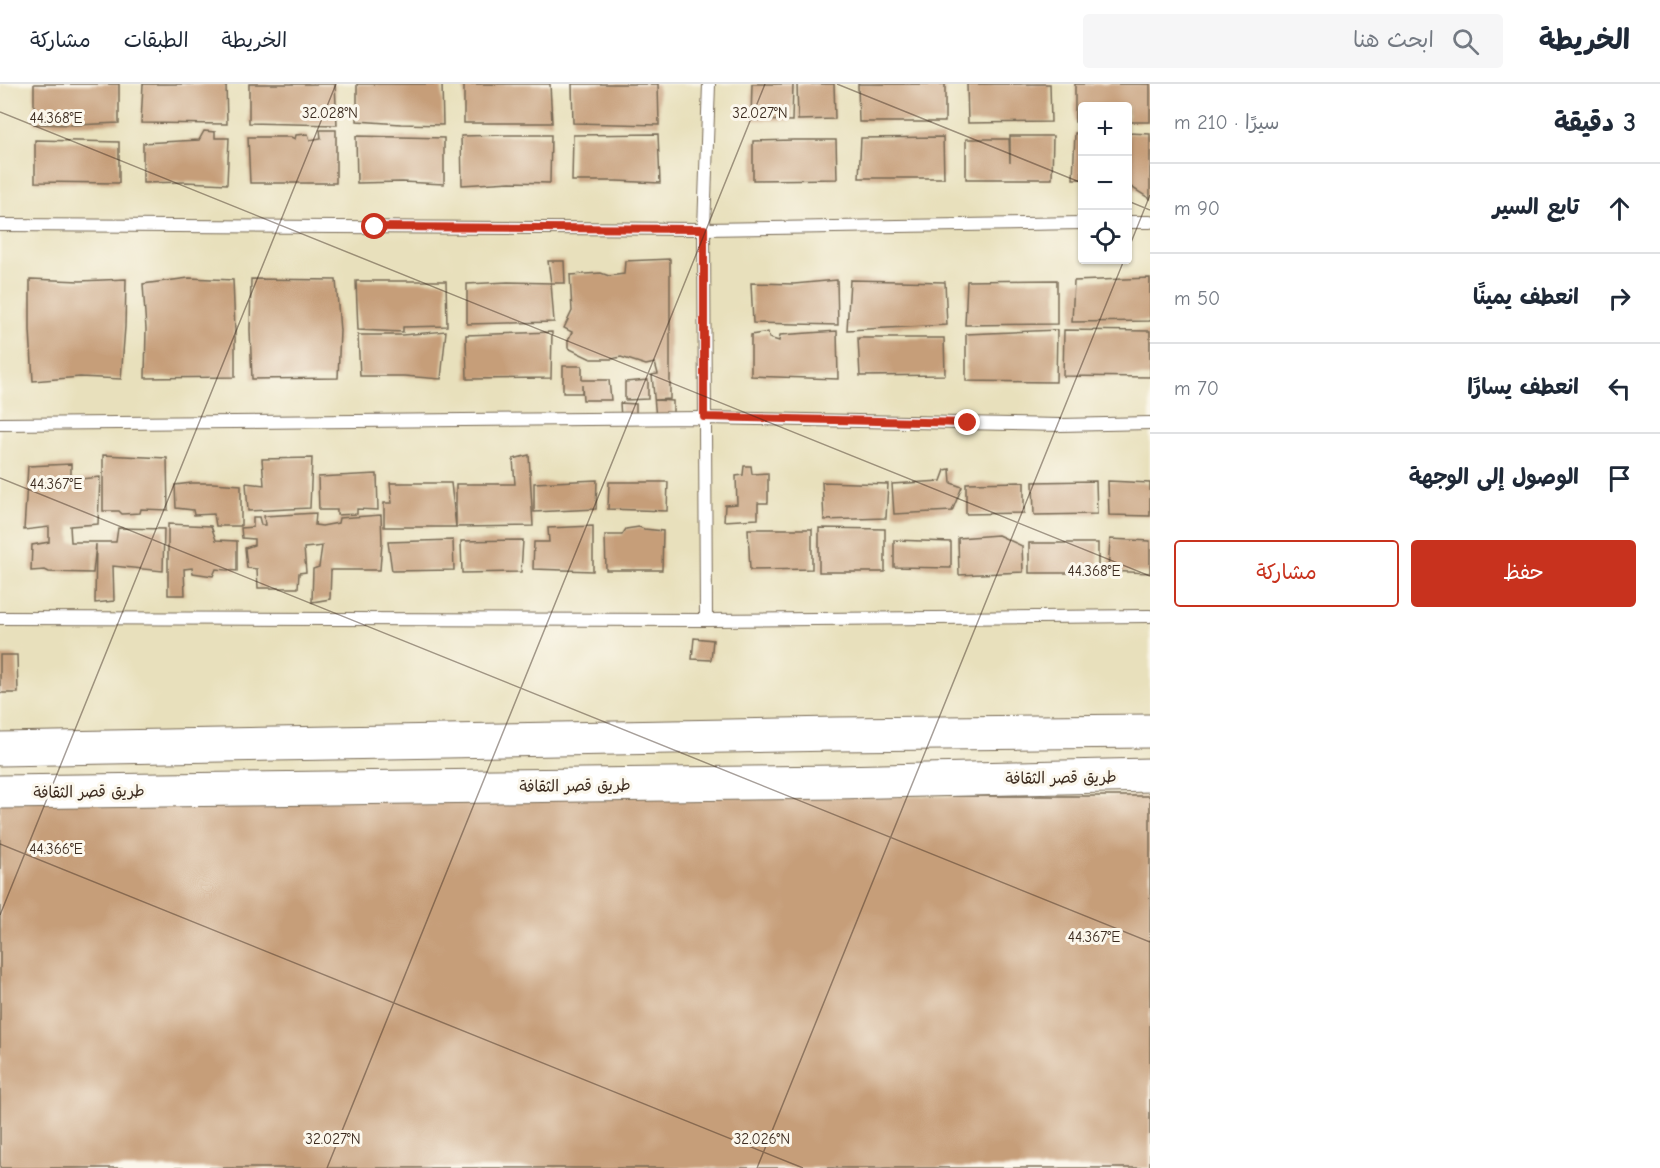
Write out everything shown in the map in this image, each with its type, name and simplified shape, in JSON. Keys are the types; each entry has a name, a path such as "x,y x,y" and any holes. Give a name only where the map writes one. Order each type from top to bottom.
{"street":[{"path":"0,748 1150,731"},
{"path":"836,734 830,739 822,754 825,770 837,782"},
{"path":"723,736 737,744 743,757 740,772 729,783"},
{"name":"طريق قصر الثقافة","path":"0,792 837,782 1150,775"}],"lane":[{"path":"706,620 704,229 709,84"},
{"path":"1132,222 1150,222"},
{"path":"0,225 704,229 1078,223"},
{"path":"0,424 704,417 1061,425 1150,423"},
{"path":"0,611 0,618 706,620 1150,616"}],"building":[{"path":"34,84 119,84 119,123 34,124"},
{"path":"143,84 226,84 227,124 141,123"},
{"path":"249,84 335,84 337,125 249,123"},
{"path":"357,84 442,84 443,125 357,121"},
{"path":"464,84 550,84 552,123 464,123"},
{"path":"572,84 658,84 659,125 573,123"},
{"path":"752,84 793,84 792,121 751,120"},
{"path":"797,84 834,84 835,119 798,120"},
{"path":"858,84 945,84 945,122 859,122"},
{"path":"967,84 1050,84 1051,122 968,123"},
{"path":"1075,84 1150,84 1150,122 1132,122 1132,102 1078,102 1078,122 1075,122"},
{"path":"320,130 336,130 336,183 250,183 248,137 291,137 295,139 296,135 308,134 310,140 321,138"},
{"path":"204,131 215,132 215,138 229,138 227,184 143,183 143,143 199,140"},
{"path":"1075,133 1078,133 1078,179 1073,179"},
{"path":"1132,133 1150,134 1150,199 1132,188"},
{"path":"658,134 660,183 572,181 573,135"},
{"path":"551,135 550,183 510,182 462,185 461,136"},
{"path":"356,136 444,138 444,184 357,183"},
{"path":"1010,136 1053,136 1052,179 966,179 966,139 1009,139 1010,163"},
{"path":"943,137 944,178 859,178 861,138"},
{"path":"35,140 119,142 119,183 35,182"},
{"path":"836,140 837,179 753,180 753,141"},
{"path":"670,259 670,399 655,400 673,401 673,415 656,418 652,375 658,374 655,363 646,365 621,357 591,359 568,348 572,332 564,328 572,311 570,275 624,274 625,261"},
{"path":"548,261 564,261 565,283 551,283"},
{"path":"189,278 233,280 235,377 145,378 146,329 143,284"},
{"path":"1150,278 1150,321 1072,322 1074,281"},
{"path":"30,279 80,281 126,279 121,379 80,377 33,381"},
{"path":"251,279 336,280 340,331 338,378 252,379"},
{"path":"837,280 838,325 753,323 751,283 794,284"},
{"path":"850,280 945,282 947,325 847,330"},
{"path":"1057,280 1057,324 965,325 967,281"},
{"path":"356,281 446,281 447,326 403,327 403,332 358,330"},
{"path":"551,283 554,322 467,324 467,284"},
{"path":"1057,330 1056,382 966,381 966,334"},
{"path":"1064,330 1150,331 1150,377 1063,376"},
{"path":"446,331 441,379 360,376 358,335 402,335"},
{"path":"837,331 838,379 751,376 751,335 768,332 769,338 779,341 780,335"},
{"path":"552,332 551,378 467,379 466,335"},
{"path":"858,338 944,338 945,375 860,376"},
{"path":"563,366 582,366 582,380 609,380 611,400 583,400 582,385 582,393 563,393"},
{"path":"648,380 648,399 625,400 625,382"},
{"path":"620,403 636,404 636,418 621,418"},
{"path":"103,455 167,458 168,510 141,509 140,513 122,514 119,511 103,511"},
{"path":"529,455 533,526 456,527 456,484 515,484 513,459"},
{"path":"312,458 310,508 248,511 246,483 264,485 262,459"},
{"path":"71,464 71,480 100,477 98,524 70,526 71,542 116,542 118,528 164,529 163,571 113,566 114,601 95,603 96,544 93,573 31,571 32,545 49,542 49,527 24,530 28,466"},
{"path":"744,466 751,466 752,474 768,473 768,503 758,503 758,519 724,521 725,505 737,504 736,476 743,475"},
{"path":"950,469 951,483 962,487 952,511 894,514 892,484 941,481 945,470"},
{"path":"377,474 378,510 357,509 357,514 337,515 337,510 319,510 318,477"},
{"path":"597,480 596,509 534,512 534,483"},
{"path":"1096,481 1097,514 1034,515 1033,482"},
{"path":"1108,481 1150,483 1150,516 1109,515"},
{"path":"609,482 668,482 667,511 608,509"},
{"path":"822,482 888,484 886,518 824,520"},
{"path":"1024,482 1024,513 966,514 966,483"},
{"path":"192,483 241,485 241,526 216,526 214,514 194,515 193,510 176,508 175,485"},
{"path":"390,483 451,483 456,527 384,527 384,503 392,503"},
{"path":"316,513 315,525 322,526 338,523 339,518 381,515 380,570 331,570 330,599 312,602 313,569 319,567 322,546 304,548 306,572 299,573 298,588 258,588 257,569 247,568 245,548 254,545 254,539 242,538 241,528 253,527 253,517 259,517 261,525 265,525 264,516"},
{"path":"168,524 211,526 216,540 237,541 237,571 216,569 213,576 193,573 192,568 184,569 185,595 168,595"},
{"path":"593,526 593,571 533,569 534,542 549,542 548,528"},
{"path":"639,527 663,531 662,570 606,570 605,535 622,535 626,529"},
{"path":"819,528 885,529 885,572 819,572"},
{"path":"748,529 812,529 812,569 750,570"},
{"path":"998,535 1022,546 1023,572 959,575 958,538"},
{"path":"1110,539 1150,541 1150,573 1108,571"},
{"path":"453,540 454,570 392,571 388,542"},
{"path":"523,540 521,572 462,573 461,541"},
{"path":"894,540 951,542 951,568 894,567"},
{"path":"1029,543 1098,543 1098,573 1029,573"},
{"path":"694,638 713,640 711,660 692,659"},
{"path":"0,655 17,655 18,693 0,693"},
{"path":"0,796 1150,796 1150,1168 0,1168"}],"route":[{"path":"375,227 704,229 704,417 968,423"}]}
